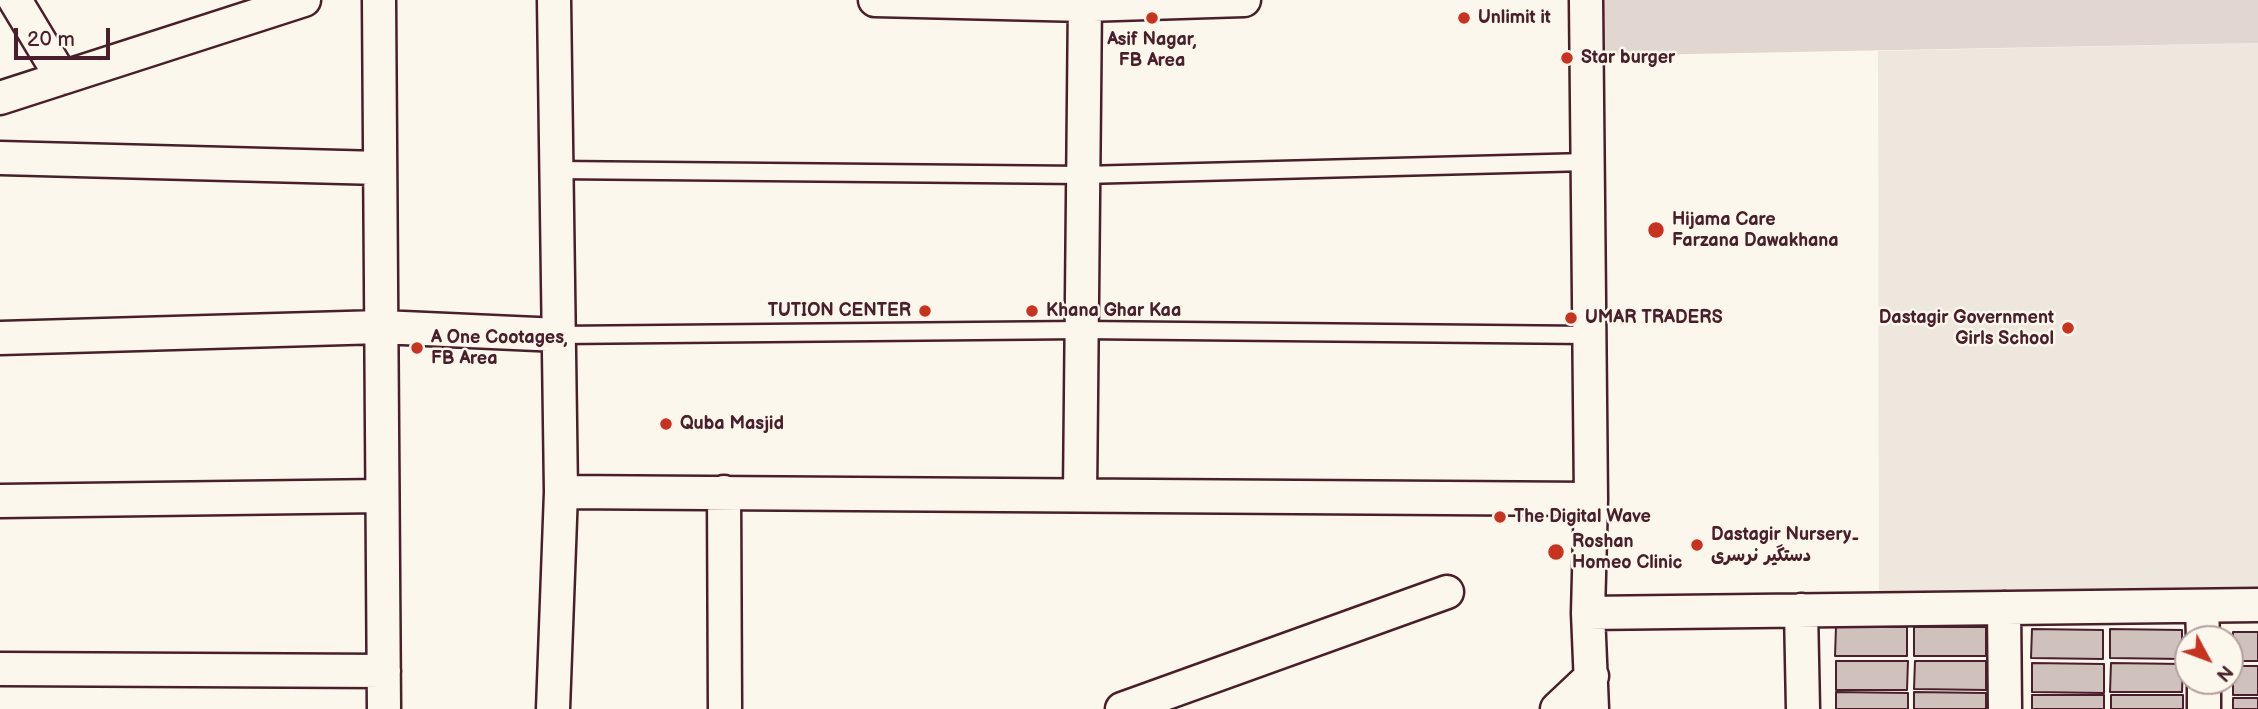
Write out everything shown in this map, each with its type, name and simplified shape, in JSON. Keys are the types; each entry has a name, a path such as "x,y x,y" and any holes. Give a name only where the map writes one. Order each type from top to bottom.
{"street":[{"path":"15,0 62,78"},
{"path":"0,98 261,6 304,0"},
{"path":"380,0 384,709"},
{"path":"553,709 561,492 554,0"},
{"path":"875,0 1244,0"},
{"path":"1586,0 1591,499 1588,612 1592,709"},
{"path":"1080,495 1085,2"},
{"path":"0,158 380,168"},
{"path":"0,338 381,327 559,335"},
{"path":"561,492 1591,499"},
{"path":"724,492 725,709"},
{"path":"0,501 382,496"},
{"path":"1122,709 1447,592"},
{"path":"1588,612 2258,605"},
{"path":"2202,606 2203,625"},
{"path":"2004,608 2006,709"},
{"path":"1801,610 1803,709"},
{"path":"0,669 384,671"},
{"path":"1557,709 1592,676"}],"lane":[{"path":"556,170 1083,175 1587,162"},
{"path":"559,335 1082,330 1589,335"}],"shaded area":[{"path":"1585,0 2258,0 2258,43 1586,56"},
{"name":"Dastagir Government Girls School","path":"2258,43 2258,605 1879,610 1878,51"}],"building":[{"path":"1836,627 1907,627 1907,656 1835,656"},
{"path":"1914,627 1986,627 1986,656 1914,656"},
{"path":"2032,629 2103,630 2103,659 2031,658"},
{"path":"2110,629 2174,630 2174,659 2110,658"},
{"path":"2244,632 2258,632 2258,661 2244,661"},
{"path":"1836,661 1908,661 1907,690 1836,690"},
{"path":"1915,661 1986,661 1986,690 1914,689"},
{"path":"2032,663 2104,664 2104,693 2032,692"},
{"path":"2111,663 2174,664 2174,692 2110,692"},
{"path":"2244,666 2258,666 2258,695 2244,695"},
{"path":"1836,692 1908,693 1908,709 1836,709"},
{"path":"1914,692 1986,693 1986,709 1914,709"},
{"path":"2032,695 2104,695 2104,709 2032,709"},
{"path":"2111,695 2183,695 2183,709 2111,709"},
{"path":"2233,698 2258,698 2258,709 2233,709"}],"place":[{"name":"Asif Nagar, FB Area","path":"1152,18"},
{"name":"Unlimit it","path":"1464,18"},
{"name":"Star burger","path":"1567,58"},
{"name":"Hijama Care Farzana Dawakhana","path":"1656,230"},
{"name":"TUTION CENTER","path":"925,311"},
{"name":"Khana Ghar Kaa","path":"1032,311"},
{"name":"UMAR TRADERS","path":"1571,318"},
{"name":"Dastagir Government Girls School","path":"2068,328"},
{"name":"A One Cootages, FB Area","path":"417,348"},
{"name":"Quba Masjid","path":"666,424"},
{"name":"The Digital Wave","path":"1500,517"},
{"name":"Dastagir Nursery۔ دستگیر نرسری","path":"1697,545"},
{"name":"Roshan Homeo Clinic","path":"1556,552"}]}
